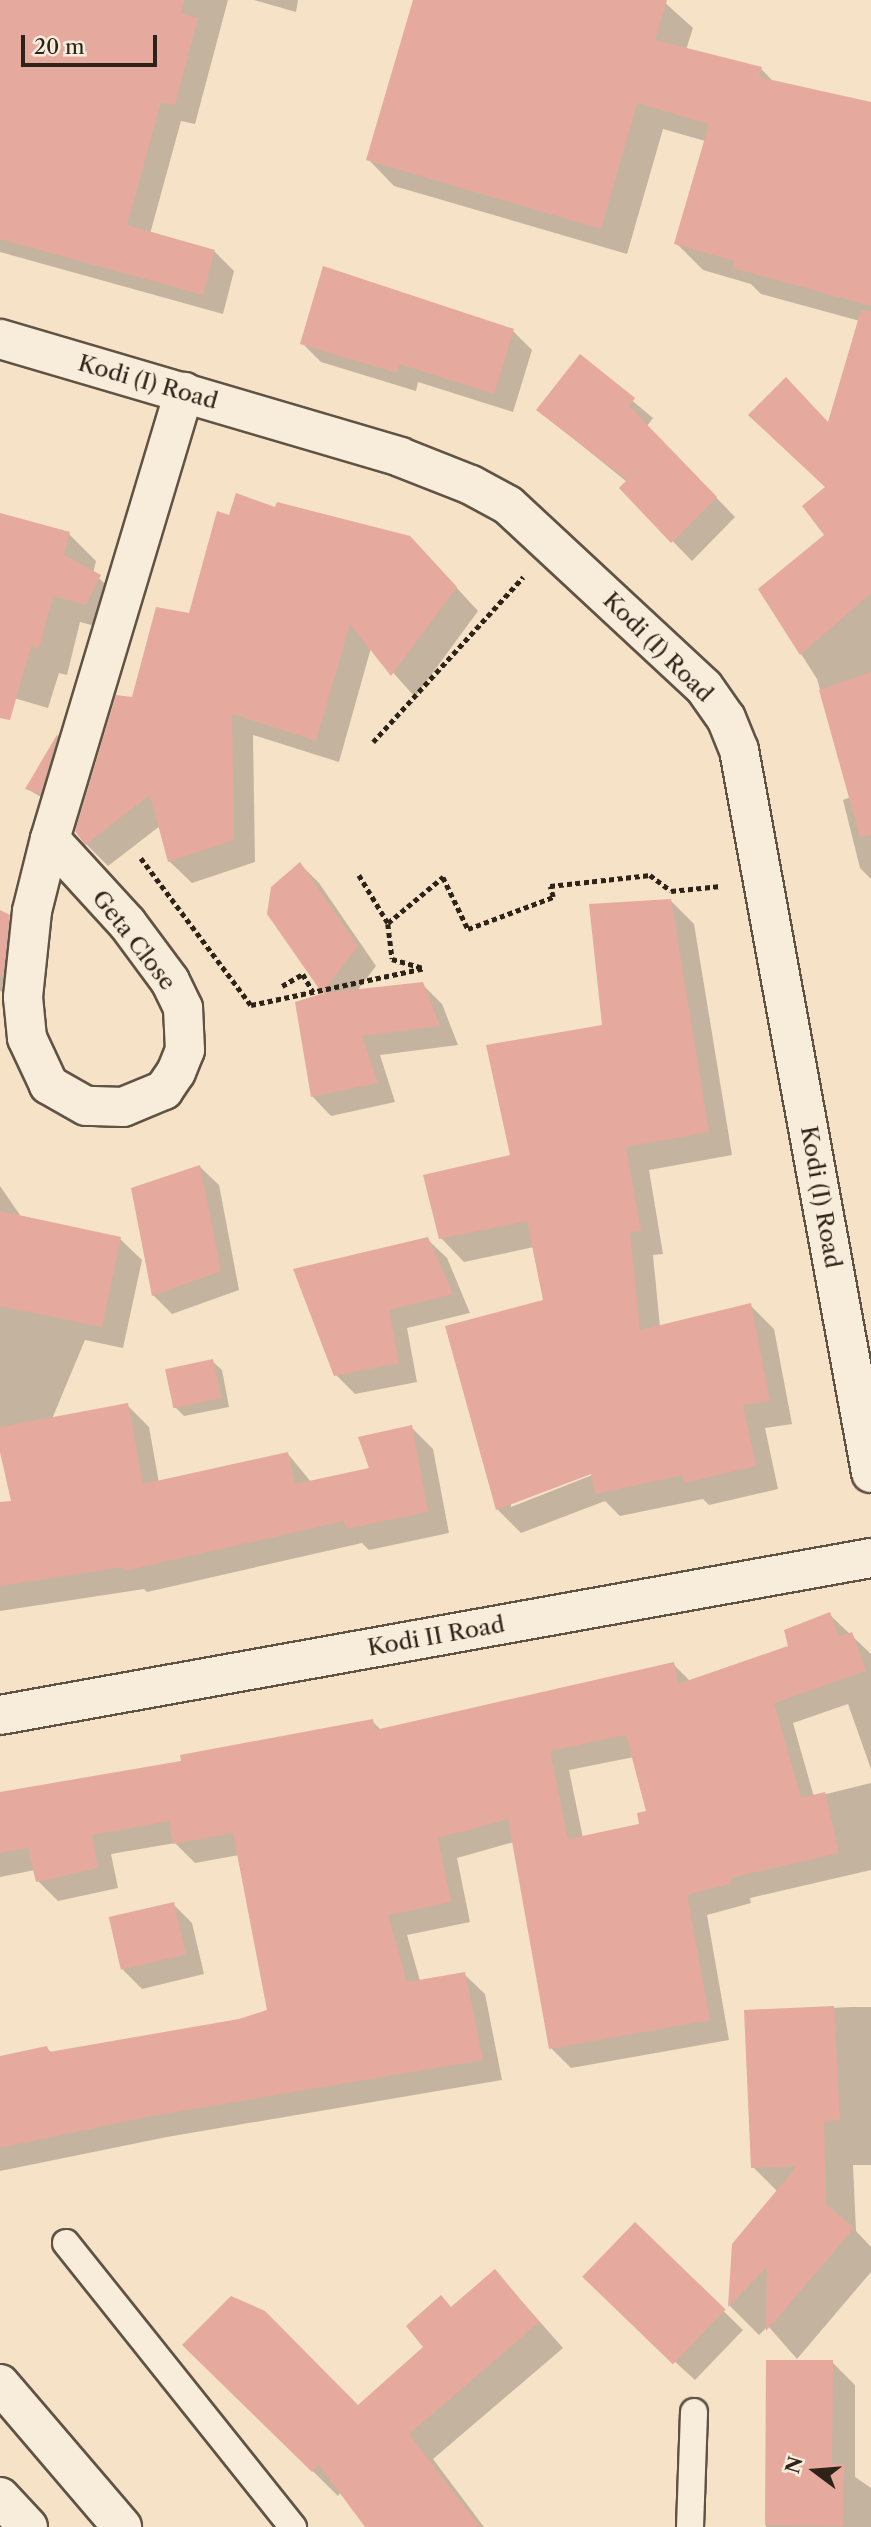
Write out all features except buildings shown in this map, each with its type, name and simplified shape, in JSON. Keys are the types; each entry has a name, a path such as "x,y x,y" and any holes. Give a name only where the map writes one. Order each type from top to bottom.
{"street":[{"name":"Kodi (I) Road","path":"0,340 400,457 471,485 508,505 704,687 726,718 740,750 871,1473"},
{"name":"Geta Close","path":"50,839 127,923 170,981 183,1008 185,1049 176,1072 163,1090 123,1107 86,1106 62,1095 49,1085 27,1038 23,997 32,911 50,839 184,392"},
{"name":"Kodi II Road","path":"0,1715 871,1558"},
{"path":"0,2384 122,2527"},
{"path":"0,2497 28,2527"}],"lane":[{"path":"66,2243 293,2527"},
{"path":"690,2527 694,2412"}],"path":[{"path":"373,742 552,546"},
{"path":"141,858 251,1005 425,968 392,958 388,923 359,875"},
{"path":"388,923 443,877 468,929 553,897 550,886 650,875 671,891 726,885"},
{"path":"282,986 303,974 313,992"}]}
